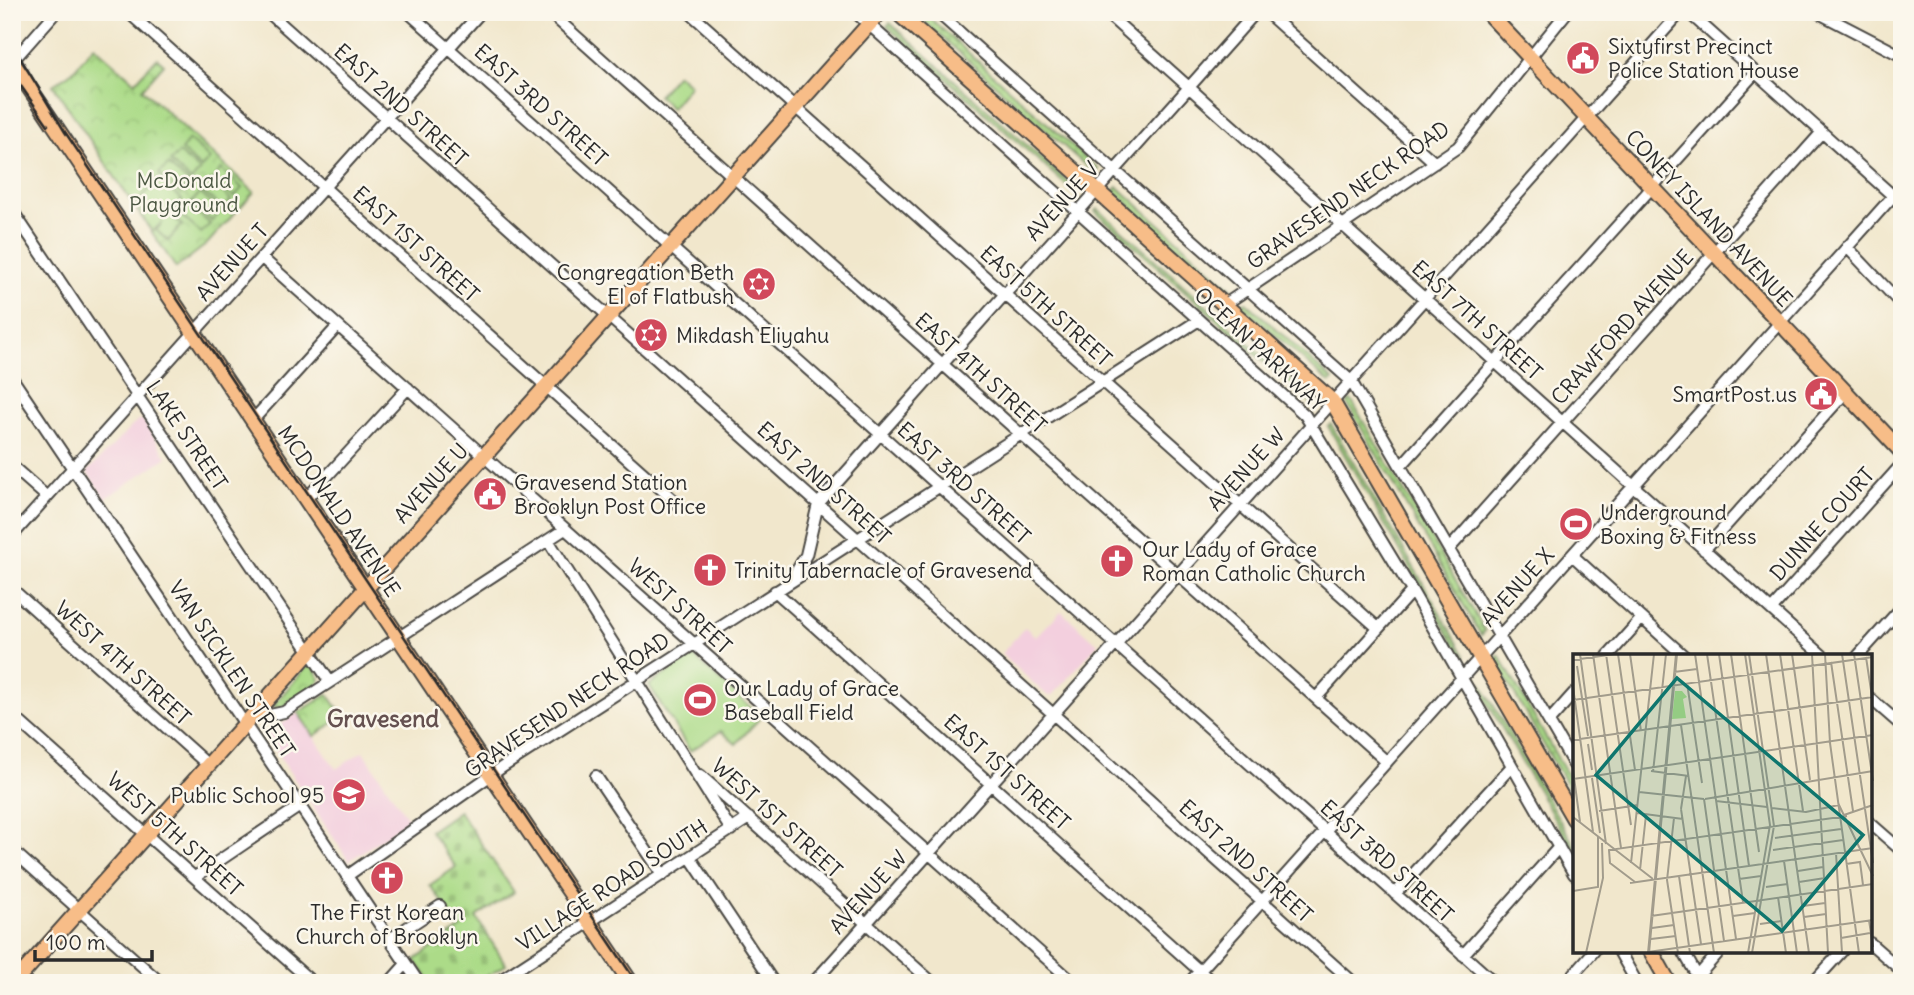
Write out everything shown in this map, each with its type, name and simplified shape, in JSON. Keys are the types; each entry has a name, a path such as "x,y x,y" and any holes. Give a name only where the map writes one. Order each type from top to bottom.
{"main road":[{"name":"AVENUE U","path":"14,983 880,12"},
{"name":"OCEAN PARKWAY","path":"897,12 1332,401 1573,817"},
{"name":"CONEY ISLAND AVENUE","path":"1487,12 1902,452"},
{"name":"MCDONALD AVENUE","path":"12,62 632,983"},
{"path":"1652,953 1669,983"}],"street":[{"path":"12,62 55,12"},
{"name":"EAST 1ST STREET","path":"128,12 679,505"},
{"name":"EAST 2ND STREET","path":"268,12 1354,983"},
{"name":"EAST 3RD STREET","path":"408,12 1494,983"},
{"name":"AVENUE T","path":"12,536 481,12"},
{"name":"EAST 4TH STREET","path":"549,12 1387,762"},
{"name":"EAST 5TH STREET","path":"689,12 1378,628"},
{"name":"OCEAN PARKWAY","path":"855,12 1312,424 1573,872"},
{"name":"OCEAN PARKWAY","path":"937,12 1351,381 1451,548 1573,763"},
{"name":"EAST 7TH STREET","path":"1105,12 1821,654"},
{"name":"AVENUE V","path":"779,588 803,563 818,504 1256,12"},
{"path":"1266,12 1435,163"},
{"name":"GRAVESEND NECK ROAD","path":"1224,305 1458,147 1567,12"},
{"name":"AVENUE W","path":"813,983 1681,12"},
{"path":"1688,12 1897,200"},
{"path":"1817,12 1902,56"},
{"path":"1401,466 1755,73"},
{"name":"CRAWFORD AVENUE","path":"1451,548 1822,132"},
{"name":"AVENUE X","path":"1189,983 1847,247 1897,200 1902,186"},
{"name":"LAKE STREET","path":"12,210 330,682"},
{"path":"1847,247 1902,305"},
{"name":"WEST STREET","path":"262,258 1074,983"},
{"name":"GRAVESEND NECK ROAD","path":"347,876 636,681 779,588 941,488 1199,320"},
{"path":"253,420 338,326"},
{"name":"VAN SICKLEN STREET","path":"12,378 419,983"},
{"path":"306,499 408,388"},
{"path":"1704,550 1846,393"},
{"name":"DUNNE COURT","path":"1772,610 1902,464"},
{"path":"12,466 47,498"},
{"path":"258,709 271,715 284,712 565,529"},
{"path":"548,540 731,830"},
{"path":"1572,555 1682,654"},
{"name":"EAST 1ST STREET","path":"779,588 990,784 1213,983"},
{"name":"WEST 4TH STREET","path":"12,589 208,765"},
{"path":"1316,698 1412,592"},
{"path":"1860,654 1902,607"},
{"path":"1610,654 1642,618"},
{"path":"1549,720 1573,694"},
{"path":"1872,700 1902,726"},
{"name":"WEST 5TH STREET","path":"12,715 313,983"},
{"name":"WEST 1ST STREET","path":"690,766 933,983"},
{"path":"1395,894 1512,766"},
{"path":"596,776 663,875"},
{"path":"195,877 300,806"},
{"name":"VILLAGE ROAD SOUTH","path":"496,983 509,980 591,922 749,818"},
{"path":"1872,825 1902,851"},
{"path":"1463,955 1559,848"},
{"path":"12,850 161,983"},
{"path":"690,857 774,983"},
{"path":"390,939 440,906"},
{"path":"1872,945 1902,971"},
{"path":"1566,983 1592,953"},
{"path":"1620,953 1637,983"},
{"path":"1684,953 1700,980 1719,953"},
{"path":"1813,983 1840,953"},
{"path":"389,983 406,964"}],"shaded area":[{"path":"138,420 143,420 167,457 105,499 87,472"},
{"path":"1061,611 1098,644 1053,695 1048,696 1001,654 1025,627 1036,637"},
{"name":"Public School 95","path":"298,713 336,769 363,751 409,820 349,861 265,735"}],"green space":[{"path":"914,12 923,12 1098,169 1094,173"},
{"path":"890,23 1078,191 1076,194 887,26"},
{"name":"McDonald Playground","path":"94,46 135,82 157,58 164,64 142,89 254,192 207,244 176,268 53,85 73,71"},
{"path":"677,74 690,85 671,108 658,96"},
{"path":"189,140 210,159 201,168 181,150"},
{"path":"179,153 200,171 191,181 170,162"},
{"path":"168,165 189,183 180,193 159,174"},
{"path":"221,169 242,188 234,197 213,179"},
{"path":"158,179 182,200 170,214 182,225 168,241 156,230 163,222 152,232 135,205"},
{"path":"211,181 231,200 223,209 202,191"},
{"path":"1118,187 1232,289 1228,293 1114,191"},
{"path":"200,193 220,212 212,221 191,203"},
{"path":"189,205 210,224 201,233 180,215"},
{"path":"1098,209 1313,401 1310,403 1095,211"},
{"path":"1246,302 1333,380 1330,383 1241,305"},
{"path":"1351,400 1485,631 1481,635 1347,403"},
{"path":"1331,424 1465,656 1462,658 1328,426"},
{"path":"1499,655 1573,785 1573,795 1495,660"},
{"name":"Our Lady of Grace Baseball Field","path":"693,656 758,714 759,719 736,744 721,731 690,751 649,685"},
{"path":"312,665 320,679 318,683 283,707 272,707 307,666"},
{"path":"1480,682 1573,843 1573,850 1476,683"},
{"path":"328,694 343,716 314,736 298,713"},
{"path":"459,811 514,892 476,917 506,965 475,983 431,983 415,960 461,928 430,885 456,867 430,831"}],"railway":[{"path":"12,44 65,132 637,983"},
{"path":"12,73 48,125"}],"place":[{"name":"Sixtyfirst Precinct Police Station House","path":"1583,58"},
{"name":"Congregation Beth El of Flatbush","path":"759,284"},
{"name":"Mikdash Eliyahu","path":"651,335"},
{"name":"SmartPost.us","path":"1821,394"},
{"name":"Gravesend Station Brooklyn Post Office","path":"490,494"},
{"name":"Underground Boxing & Fitness","path":"1576,524"},
{"name":"Our Lady of Grace Roman Catholic Church","path":"1117,561"},
{"name":"Trinity Tabernacle of Gravesend","path":"710,570"},
{"name":"Our Lady of Grace Baseball Field","path":"700,700"},
{"name":"Public School 95","path":"349,795"},
{"name":"The First Korean Church of Brooklyn","path":"387,878"}],"district":[{"name":"Gravesend","path":"383,718"}]}
